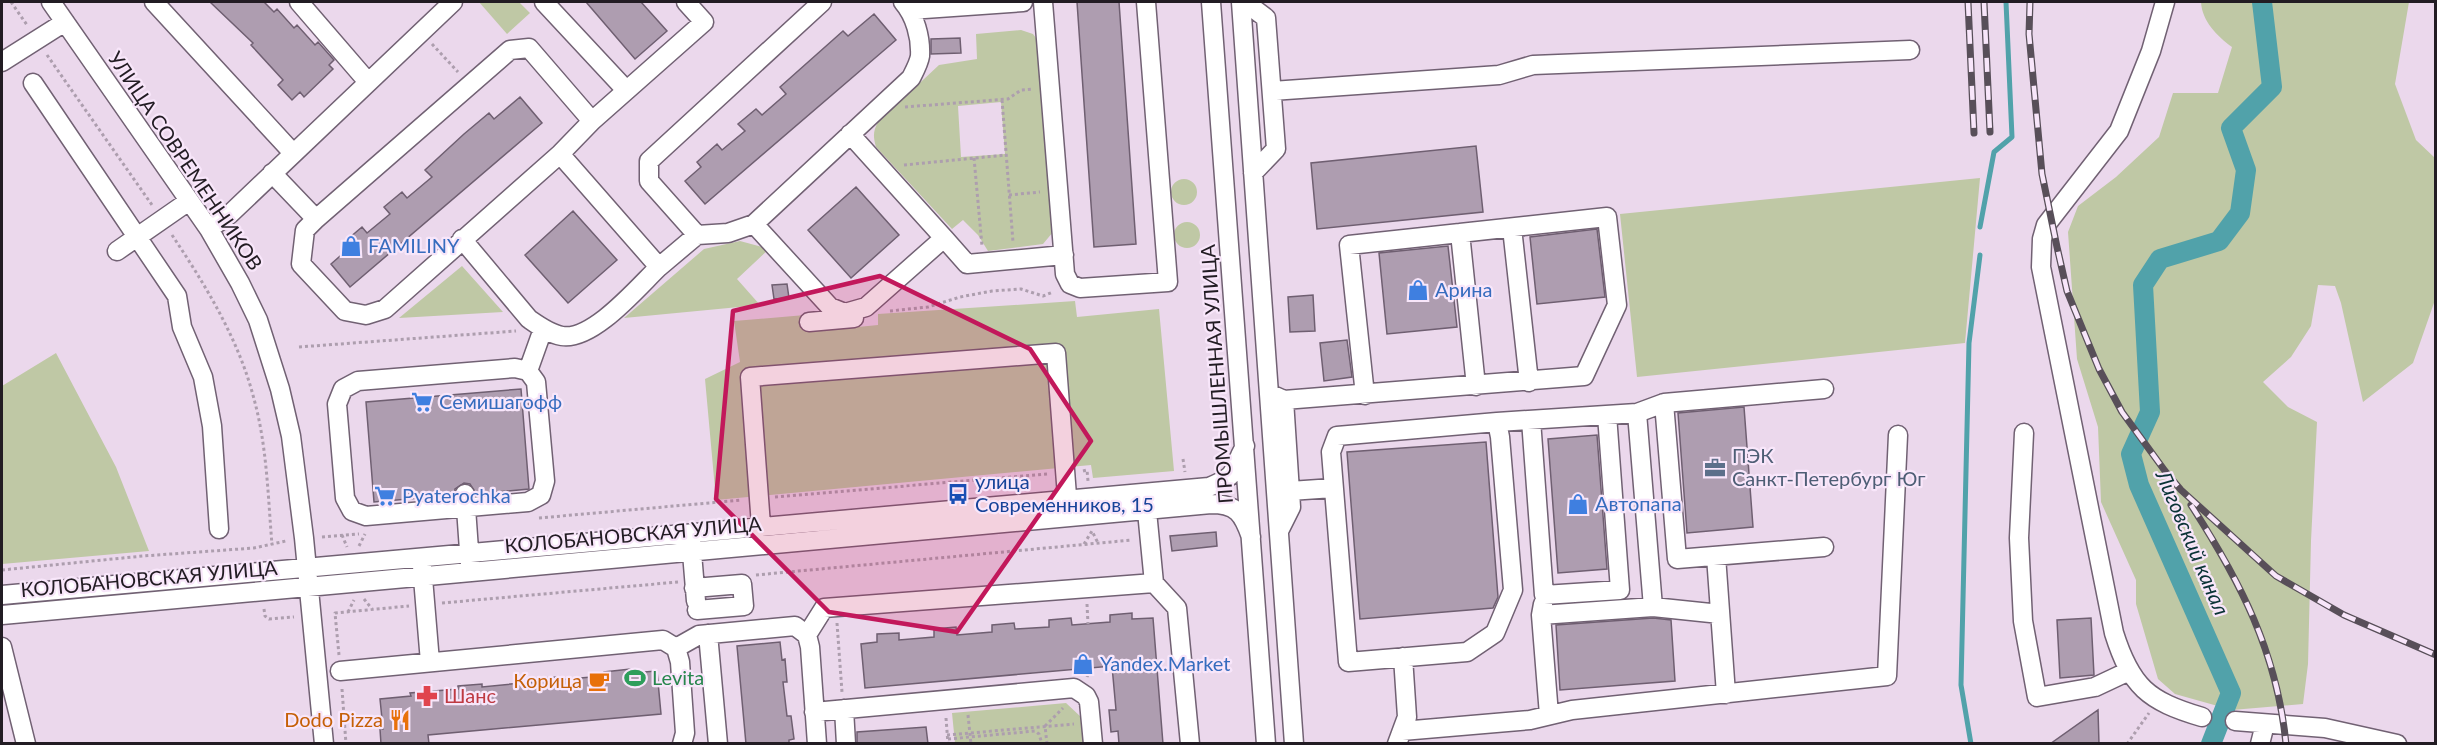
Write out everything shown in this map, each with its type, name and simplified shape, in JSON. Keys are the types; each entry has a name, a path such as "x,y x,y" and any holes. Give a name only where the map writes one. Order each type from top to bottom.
{"street":[{"name":"УЛИЦА СОВРЕМЕННИКОВ","path":"51,2 209,229 240,283 258,321 274,370 291,436 324,744"},
{"path":"154,2 293,153"},
{"path":"299,2 368,82"},
{"path":"209,229 230,213 453,2"},
{"path":"544,2 626,90"},
{"path":"592,121 529,48 510,50 305,230 301,264 345,311 366,315 385,309 560,154 592,121 704,22 686,2"},
{"path":"697,235 649,181 649,161 822,2"},
{"path":"462,239 529,319 563,336 578,334 595,327 697,235 728,233 754,224 911,78 920,58 917,29 906,6 1023,2"},
{"path":"1043,2 1065,274 1070,284 1080,288 1168,282 1146,2"},
{"name":"ПРОМЫШЛЕННАЯ УЛИЦА","path":"1211,2 1266,744"},
{"path":"1243,2 1266,18 1276,149 1253,173"},
{"path":"1243,2 1253,173 1277,397 1290,491 1291,507 1278,533"},
{"path":"2165,2 2151,51 2119,131 2096,164 2052,216 2042,239 2041,267 2114,633 2123,660 2140,687 2157,701 2202,717"},
{"path":"2,62 65,22"},
{"path":"1272,92 1499,75 1533,65 1910,50"},
{"path":"33,83 177,296 182,327 203,377 212,426 219,529"},
{"path":"850,134 967,264 1064,255"},
{"path":"560,154 659,267"},
{"path":"272,173 316,219"},
{"path":"117,250 189,201"},
{"path":"1277,397 1365,395 1584,376 1617,305 1607,217 1349,245 1365,395"},
{"path":"754,224 830,307 845,316"},
{"path":"1512,228 1529,382"},
{"path":"1460,233 1476,387"},
{"path":"809,322 868,312 944,238"},
{"path":"528,370 543,328"},
{"path":"762,536 750,377 1056,353 1068,508"},
{"path":"515,368 528,370 537,382 545,482 541,495 528,502 465,501 366,516 352,511 345,498 337,404 343,389 358,381 515,368"},
{"path":"1497,422 1513,590 1495,633 1467,652 1348,662 1331,452 1337,436 1497,422 1637,413 1664,403 1824,389"},
{"path":"1277,397 1278,533 1294,744"},
{"path":"1664,403 1677,559 1824,547"},
{"path":"1637,413 1653,607"},
{"path":"1544,595 1620,590 1607,415"},
{"path":"1531,420 1544,595 1541,615 1549,715"},
{"path":"2024,433 2019,538 2022,609 2037,698 2095,687 2129,671"},
{"path":"1403,657 1407,717 1399,737 1530,720 1572,710 1887,676 1898,435"},
{"name":"КОЛОБАНОВСКАЯ УЛИЦА","path":"1147,502 1209,487 1223,481 1238,466 1245,446"},
{"path":"1290,491 1333,488"},
{"path":"465,501 471,572"},
{"path":"1147,502 1154,583 1177,608 1190,744"},
{"name":"КОЛОБАНОВСКАЯ УЛИЦА","path":"2,615 471,572 691,543 1147,502 1226,504 1243,518 1251,537"},
{"path":"691,543 694,588 704,635 718,744"},
{"name":"КОЛОБАНОВСКАЯ УЛИЦА","path":"2,595 469,553 691,543"},
{"path":"1716,556 1726,694"},
{"path":"421,558 430,662"},
{"path":"807,634 824,608 1154,583"},
{"path":"694,588 742,584 744,606 697,610"},
{"path":"1541,615 1653,607 1720,614"},
{"path":"676,648 704,635 795,626 807,634 810,647 817,744"},
{"path":"340,671 663,640 676,648 680,662 685,733 682,744"},
{"path":"2,647 26,744"},
{"path":"814,712 1074,688 1080,691 1089,702 1093,744"},
{"path":"844,709 846,744"},
{"path":"2235,721 2325,728 2397,744"},
{"path":"2260,744 2265,724"}],"path":[{"path":"421,32 470,85"},
{"path":"921,106 1002,100 1022,90"},
{"path":"1002,100 1014,260"},
{"path":"925,163 1006,155"},
{"path":"974,158 984,262"},
{"path":"1009,195 1029,193"},
{"path":"868,312 928,307 960,297 1021,289 1043,296 1070,284"},
{"path":"299,347 543,328"},
{"path":"536,518 1087,470 1090,487"},
{"path":"1083,545 1092,531 1098,543"},
{"path":"322,537 342,535 353,534 365,534 359,546 352,548 347,547 342,535"},
{"path":"2,570 254,548 289,540"},
{"path":"348,612 354,599 358,597 363,598 372,609"},
{"path":"264,607 265,616 269,619 294,617"},
{"path":"836,607 844,709"},
{"path":"1045,726 1080,691"},
{"path":"967,698 971,744"},
{"path":"2127,744 2157,701"},
{"path":"1042,744 1039,734 1035,731 970,735 961,738 948,737 1091,722"},
{"path":"1045,726 1047,744"},
{"path":"961,738 962,744"}],"highlighted area":[{"path":"880,276 1030,349 1091,441 957,632 829,612 716,499 733,311"}],"green space":[{"path":"479,2 519,2 530,13 507,34"},
{"path":"2201,2 2409,2 2395,84 2416,140 2435,158 2435,300 2413,363 2363,402 2341,303 2335,286 2318,285 2311,326 2291,357 2263,382 2288,407 2317,422 2308,664 2303,704 2232,710 2175,694 2158,679 2136,604 2136,580 2101,502 2098,427 2077,359 2068,232 2078,206 2116,177 2159,137 2173,93 2218,93 2232,47 2211,28 2204,16"},
{"path":"1021,30 1033,34 1036,38 1053,232 1043,244 988,251 978,235 963,220 952,229 876,147 874,134 878,122 939,65 977,59 976,34","holes":["1001,102 1005,154 961,157 958,106"]},
{"path":"1980,178 1965,343 1637,377 1620,214"},
{"path":"1184,179 1193,183 1197,192 1193,201 1184,205 1175,201 1171,192 1175,183"},
{"path":"1187,222 1196,226 1200,235 1196,244 1187,248 1178,244 1174,235 1178,226"},
{"path":"740,241 769,249 737,279 760,305 624,318 704,249"},
{"path":"462,266 503,312 399,318"},
{"path":"1075,301 1077,317 1159,309 1174,471 1093,478 1091,465 716,500 705,379 740,362 734,321 805,315 807,332 878,325 878,314"},
{"path":"56,353 116,467 149,551 2,564 2,386"},
{"path":"1066,703 1081,717 1083,743 955,743 952,713"}],"building":[{"path":"210,2 264,2 274,12 277,9 294,28 297,25 315,45 318,42 334,60 329,65 333,69 304,97 300,92 292,100 278,85 283,80 251,45 253,43"},
{"path":"586,2 641,2 667,31 635,59"},
{"path":"1077,2 1119,2 1136,244 1094,247"},
{"path":"874,14 896,40 705,204 685,181 701,167 697,162 717,144 722,150 745,131 738,124 756,109 762,115 786,94 780,87 843,31 848,36"},
{"path":"960,38 961,53 931,54 931,39"},
{"path":"520,97 542,123 350,287 331,264 347,250 342,244 362,227 367,233 390,214 384,207 402,192 407,198 432,177 425,170 464,134 489,113 494,119"},
{"path":"1476,146 1483,212 1317,229 1311,163"},
{"path":"856,187 899,235 851,278 808,230"},
{"path":"573,211 617,260 568,303 525,255"},
{"path":"1597,229 1605,297 1537,304 1530,237"},
{"name":"Арина","path":"1448,246 1457,327 1387,334 1379,253"},
{"path":"787,284 789,298 774,299 772,285"},
{"path":"1313,295 1315,331 1290,332 1288,297"},
{"path":"1347,340 1352,377 1324,381 1320,343"},
{"path":"521,389 529,489 476,494 470,484 464,483 455,489 454,495 374,502 366,402"},
{"name":"ПЭК Санкт-Петербург Юг","path":"1744,407 1753,527 1687,533 1678,413"},
{"name":"Автопапа","path":"1597,435 1607,569 1558,573 1548,439"},
{"path":"1486,442 1498,597 1493,608 1360,619 1347,452"},
{"path":"1216,532 1217,546 1172,551 1170,536"},
{"path":"1132,613 1132,619 1153,618 1163,744 1119,744 1118,731 1111,732 1109,710 1116,710 1112,666 865,688 861,644 877,642 877,634 899,633 899,640 934,637 934,629 956,627 957,635 992,632 992,625 1014,623 1015,629 1049,627 1049,620 1071,618 1072,625 1110,622 1110,615"},
{"path":"1653,618 1671,620 1675,681 1560,690 1556,625"},
{"path":"2091,618 2094,675 2060,678 2057,620"},
{"path":"780,642 782,660 785,659 787,682 783,682 787,716 791,716 794,739 789,740 789,744 746,744 737,646"},
{"path":"630,669 630,673 657,671 661,714 428,735 429,744 381,744 380,729 383,729 380,699 411,696 410,693 458,689 458,686 482,684 482,687 531,682 531,679 556,677 556,680 604,676 604,672"},
{"path":"2098,710 2099,744 2050,744"},
{"path":"926,727 928,744 857,744 857,732"}],"waterway":[{"path":"1980,227 1994,152 2012,137 2006,2"},
{"name":"Лиговский канал","path":"2211,744 2231,693 2139,485 2131,454 2150,412 2143,285 2160,259 2219,241 2240,213 2246,170 2231,128 2272,87 2262,2"},
{"path":"1971,744 1961,685 1969,343 1980,255"}],"railway":[{"path":"1968,2 1974,133"},
{"path":"1984,2 1990,132"},
{"path":"2030,2 2029,34 2042,174 2057,247 2067,291 2099,369 2122,412 2181,490 2276,576 2344,615 2436,655"},
{"path":"2191,505 2225,561 2254,618 2274,679 2286,744"}],"place":[{"name":"FAMILINY","path":"351,246"},
{"name":"Арина","path":"1418,290"},
{"name":"Семишагофф","path":"422,402"},
{"name":"ПЭК Санкт-Петербург Юг","path":"1715,468"},
{"name":"улица Современников, 15","path":"958,494"},
{"name":"Pyaterochka","path":"385,496"},
{"name":"Автопапа","path":"1578,504"},
{"name":"Yandex.Market","path":"1083,664"},
{"name":"Levita","path":"635,678"},
{"name":"Корица","path":"599,681"},
{"name":"Шанс","path":"427,696"},
{"name":"Dodo Pizza","path":"400,720"}]}
